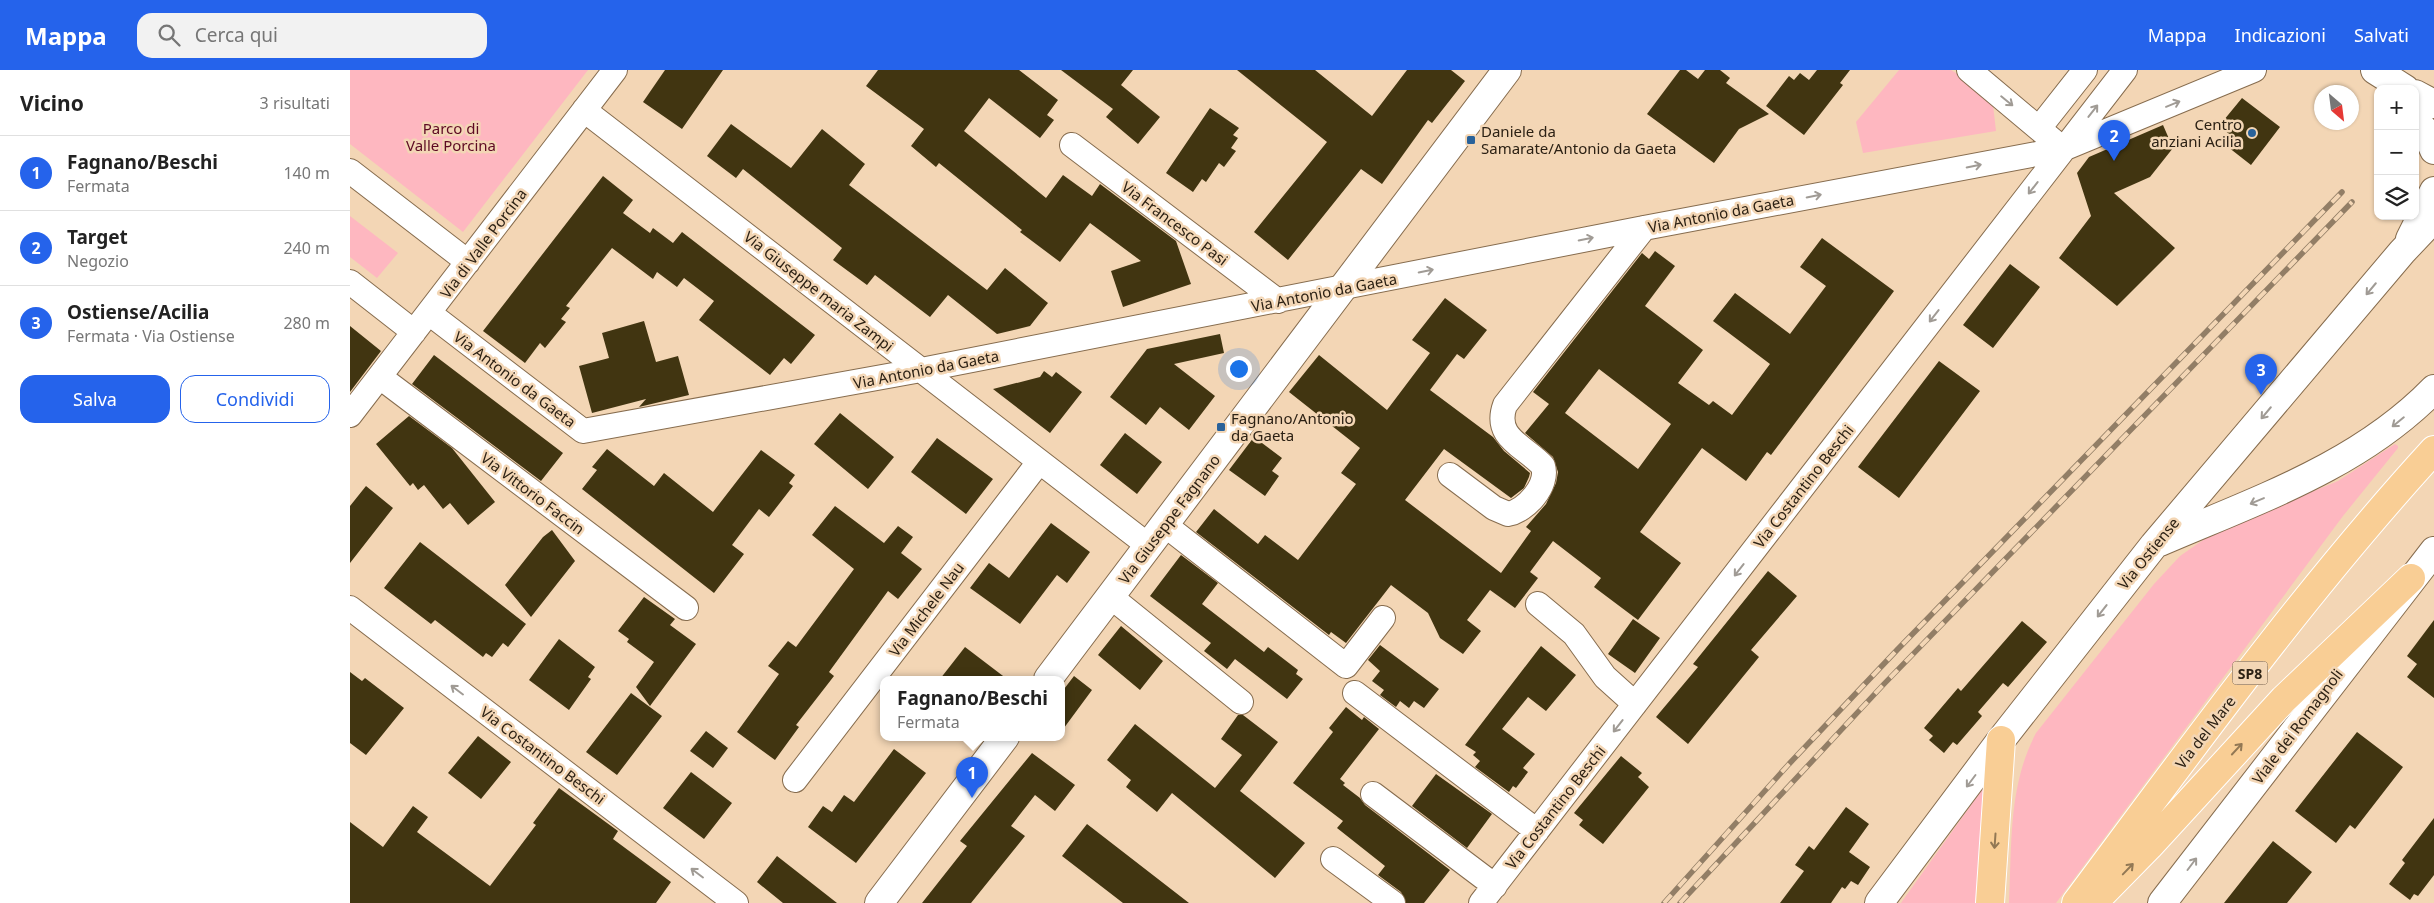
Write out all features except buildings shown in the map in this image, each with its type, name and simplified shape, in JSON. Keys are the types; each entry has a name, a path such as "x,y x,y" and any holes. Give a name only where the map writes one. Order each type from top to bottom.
{"main road":[{"name":"Via Giuseppe Fagnano","path":"1050,676 1507,70"},
{"path":"2419,96 2434,104"},
{"path":"2419,124 2427,134 2434,150"},
{"path":"2402,252 2434,191"},
{"name":"Via Ostiense","path":"1880,903 2001,740 2154,545 2402,252 2434,218"},
{"path":"2154,545 2330,467 2392,427 2434,389"},
{"name":"Via del Mare","path":"2076,903 2192,748 2321,582 2434,450"},
{"name":"Viale dei Romagnoli","path":"2162,903 2411,578 2434,551"},
{"path":"2093,903 2149,846 2284,699 2411,578"},
{"path":"1990,903 2001,740"},
{"path":"879,903 1002,741"}],"street":[{"name":"Via di Valle Porcina","path":"350,415 615,70"},
{"path":"1968,70 2063,149"},
{"path":"2040,128 2085,70"},
{"name":"Via Costantino Beschi","path":"1488,894 2125,70"},
{"name":"Via Antonio da Gaeta","path":"429,313 583,431 921,370 1644,228 2063,149 2249,72"},
{"name":"Via Giuseppe maria Zampi","path":"584,110 1039,462 1157,536 1346,666 1383,618"},
{"name":"Via Francesco Pasi","path":"1072,145 1278,301"},
{"path":"350,171 468,262"},
{"path":"1450,475 1494,508 1508,514 1520,509 1542,485 1545,472 1543,466 1512,440 1503,428 1502,415 1505,405 1644,228"},
{"path":"350,282 414,332"},
{"name":"Via Vittorio Faccin","path":"380,377 686,608"},
{"name":"Via Michele Nau","path":"795,780 1039,462"},
{"path":"1111,597 1241,702"},
{"path":"1538,604 1574,634 1605,677 1635,704"},
{"name":"Via Costantino Beschi","path":"350,608 736,903"},
{"path":"1355,693 1537,831"},
{"path":"1373,794 1488,894"},
{"path":"1333,858 1393,903"}],"green space":[{"name":"Parco di Valle Porcina","path":"350,70 588,70 463,232 350,144"},
{"path":"1899,70 1951,70 1992,96 1996,131 1863,153 1856,122"},
{"path":"350,216 398,253 377,278 350,257"},
{"path":"2395,444 2398,448 2343,516 2056,903 2009,903 2011,838 2016,795 2020,774 2036,733 2154,584 2180,556 2206,538 2338,481"},
{"path":"1984,787 1978,903 1901,903 1903,900"}],"railway":[{"path":"1664,903 1789,764 1897,650 2342,192"},
{"path":"1680,903 1884,684 2352,202"}],"place":[{"name":"Centro anziani Acilia","path":"2252,133"},
{"name":"Daniele da Samarate/Antonio da Gaeta","path":"1471,140"},
{"name":"Target","path":"2114,161"},
{"name":"Ostiense/Acilia","path":"2261,395"},
{"name":"Fagnano/Antonio da Gaeta","path":"1221,427"},
{"name":"Fagnano/Beschi","path":"972,798"}]}
